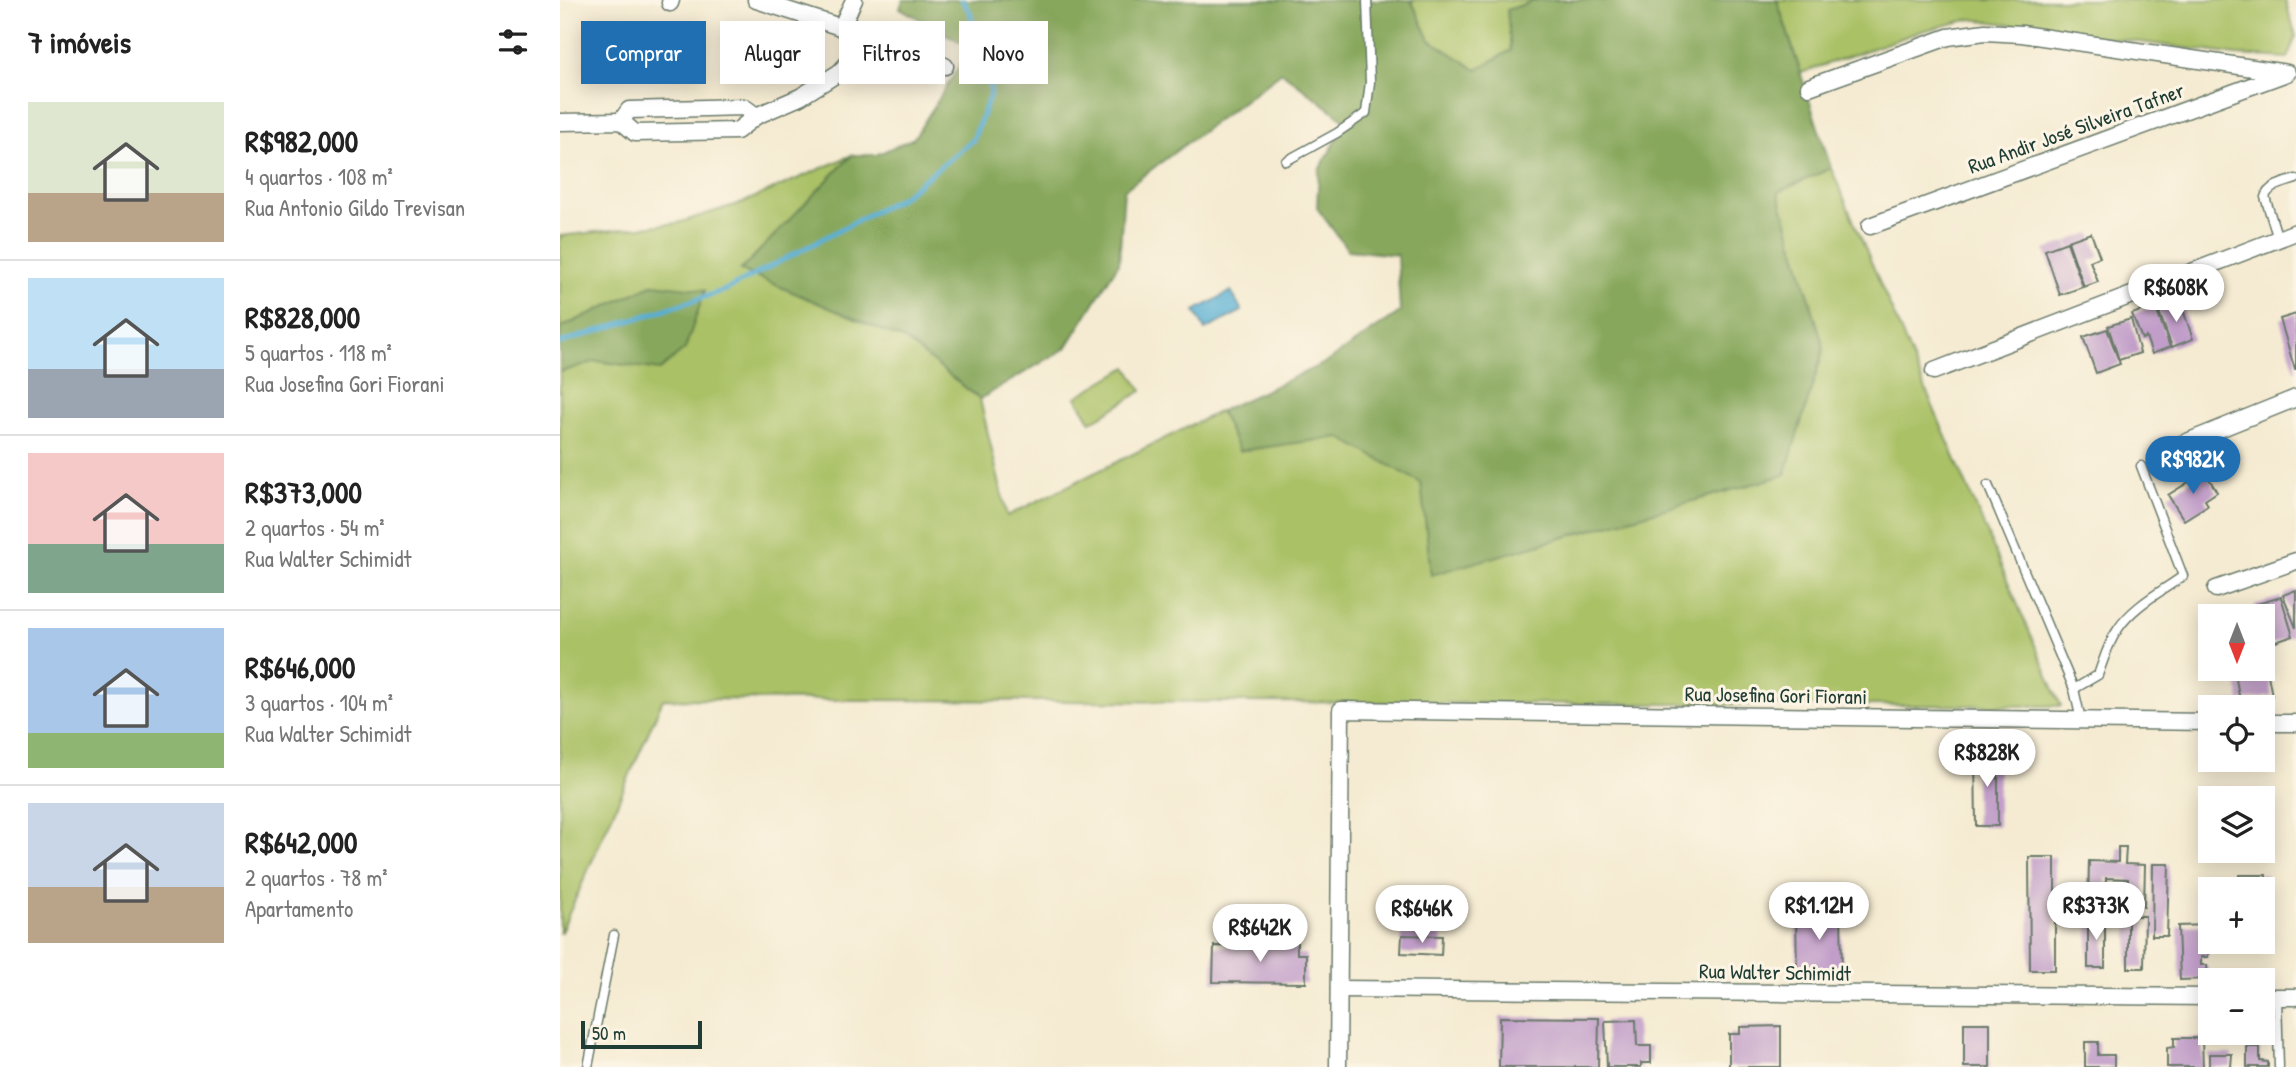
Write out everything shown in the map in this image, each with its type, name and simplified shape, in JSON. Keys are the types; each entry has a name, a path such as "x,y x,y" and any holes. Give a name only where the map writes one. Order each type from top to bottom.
{"street":[{"path":"756,0 775,3 839,27"},
{"path":"844,21 854,0"},
{"path":"1809,87 1948,37 1985,32 2022,34 2291,71"},
{"name":"Rua Andir José Silveira Tafner","path":"1870,226 2291,71"},
{"path":"560,122 621,121 635,133 737,131 756,116 800,97 839,73"},
{"path":"621,121 629,110 744,107 756,116"},
{"path":"1934,371 2296,232"},
{"path":"2166,450 2296,398"},
{"path":"2216,589 2296,561"},
{"name":"Rua Josefina Gori Fiorani","path":"1339,989 1341,710 2198,722"},
{"path":"2275,723 2296,723"},
{"path":"1338,1067 1339,989"},
{"name":"Rua Walter Schimidt","path":"1339,989 2198,996"},
{"path":"2275,997 2296,998"}],"lane":[{"path":"1286,161 1337,133 1366,113 1370,82 1367,0"},
{"path":"2277,240 2266,192 2296,179"},
{"path":"2074,689 2098,675 2110,643 2131,614 2183,576 2141,466"},
{"path":"1988,485 2074,689 2081,720"},
{"path":"588,1067 614,935"},
{"path":"2275,1036 2279,1067"}],"green space":[{"path":"903,0 1411,0 1430,40 1477,70 1511,50 1507,10 1537,0 1777,0 1831,168 1778,192 1824,348 1785,475 1431,575 1421,483 1339,437 1239,451 1220,411 1325,363 1400,312 1397,255 1348,250 1317,208 1319,170 1347,122 1282,72 1124,190 1119,263 1066,348 980,399 905,340 741,270 852,155 876,155 914,138 959,67 959,84 1048,84 1048,21 959,21 959,41 945,33 945,21 923,21 900,8"},
{"path":"1411,0 1537,0 1507,10 1511,50 1476,70 1430,40"},
{"path":"1777,0 2285,0 2296,36 2288,58 2236,55 1971,19 1922,31 1801,73"},
{"path":"852,155 741,270 905,340 980,399 1007,516 1220,411 1239,451 1339,436 1422,483 1431,574 1824,348 1778,192 1831,168 2061,706 663,699 560,934 560,372 597,361 660,369 654,284 560,328 560,236 678,223 744,202"},
{"path":"654,284 705,290 685,349 660,370 597,361 560,372 560,328"},
{"path":"1127,367 1142,391 1091,422 1076,397"}],"water":[{"path":"1231,291 1242,311 1205,330 1195,311"}],"building":[{"path":"2091,233 2100,257 2090,261 2098,282 2084,287 2068,241"},
{"path":"2067,242 2083,287 2060,295 2045,250"},
{"path":"2180,301 2193,339 2172,347 2158,309"},
{"path":"2155,306 2170,347 2152,354 2146,337 2142,339 2132,314"},
{"path":"2296,314 2296,370 2295,370 2280,319"},
{"path":"2131,319 2140,353 2119,360 2108,326"},
{"path":"2107,329 2120,364 2096,373 2083,337"},
{"path":"2205,472 2217,492 2205,500 2208,505 2184,520 2168,495"},
{"path":"2296,590 2296,628 2283,595"},
{"path":"2281,597 2293,636 2275,642 2275,604 2257,604"},
{"path":"2236,681 2269,681 2272,695 2239,695"},
{"path":"1975,752 1998,752 1998,826 1976,826"},
{"path":"2118,847 2126,847 2125,864 2145,865 2144,907 2127,906 2128,879 2106,878 2105,907 2088,906 2089,861 2118,862"},
{"path":"2029,857 2055,857 2055,970 2030,970"},
{"path":"2153,864 2169,864 2167,936 2152,936"},
{"path":"2239,875 2266,875 2266,877"},
{"path":"1841,912 1842,972 1797,973 1796,913"},
{"path":"2128,916 2145,916 2144,968 2128,968"},
{"path":"2088,917 2105,917 2105,968 2088,968"},
{"path":"2198,925 2198,954 2208,954 2208,957 2201,957 2201,965 2207,965 2207,968 2198,968 2198,979 2180,980 2178,926"},
{"path":"1402,935 1442,936 1441,955 1401,953"},
{"path":"1263,941 1297,942 1297,954 1306,954 1306,983 1213,982 1214,946 1263,947"},
{"path":"1500,1017 1599,1018 1598,1067 1499,1067"},
{"path":"1636,1020 1637,1046 1651,1046 1651,1063 1641,1063 1641,1067 1607,1067 1605,1021"},
{"path":"1964,1023 1990,1023 1990,1067 1964,1067"},
{"path":"1781,1026 1781,1067 1729,1067 1729,1034 1740,1034 1740,1027"},
{"path":"2174,1038 2198,1038 2198,1045 2202,1045 2203,1067 2167,1067 2167,1048 2174,1047"},
{"path":"2085,1042 2098,1042 2098,1055 2114,1055 2114,1067 2085,1067"},
{"path":"2247,1047 2260,1047 2260,1061 2268,1062 2268,1067 2247,1067"},
{"path":"2209,1054 2232,1054 2231,1067 2209,1067"}],"waterway":[{"path":"560,343 726,290 902,197 973,140 991,92 970,12 962,0"}]}
